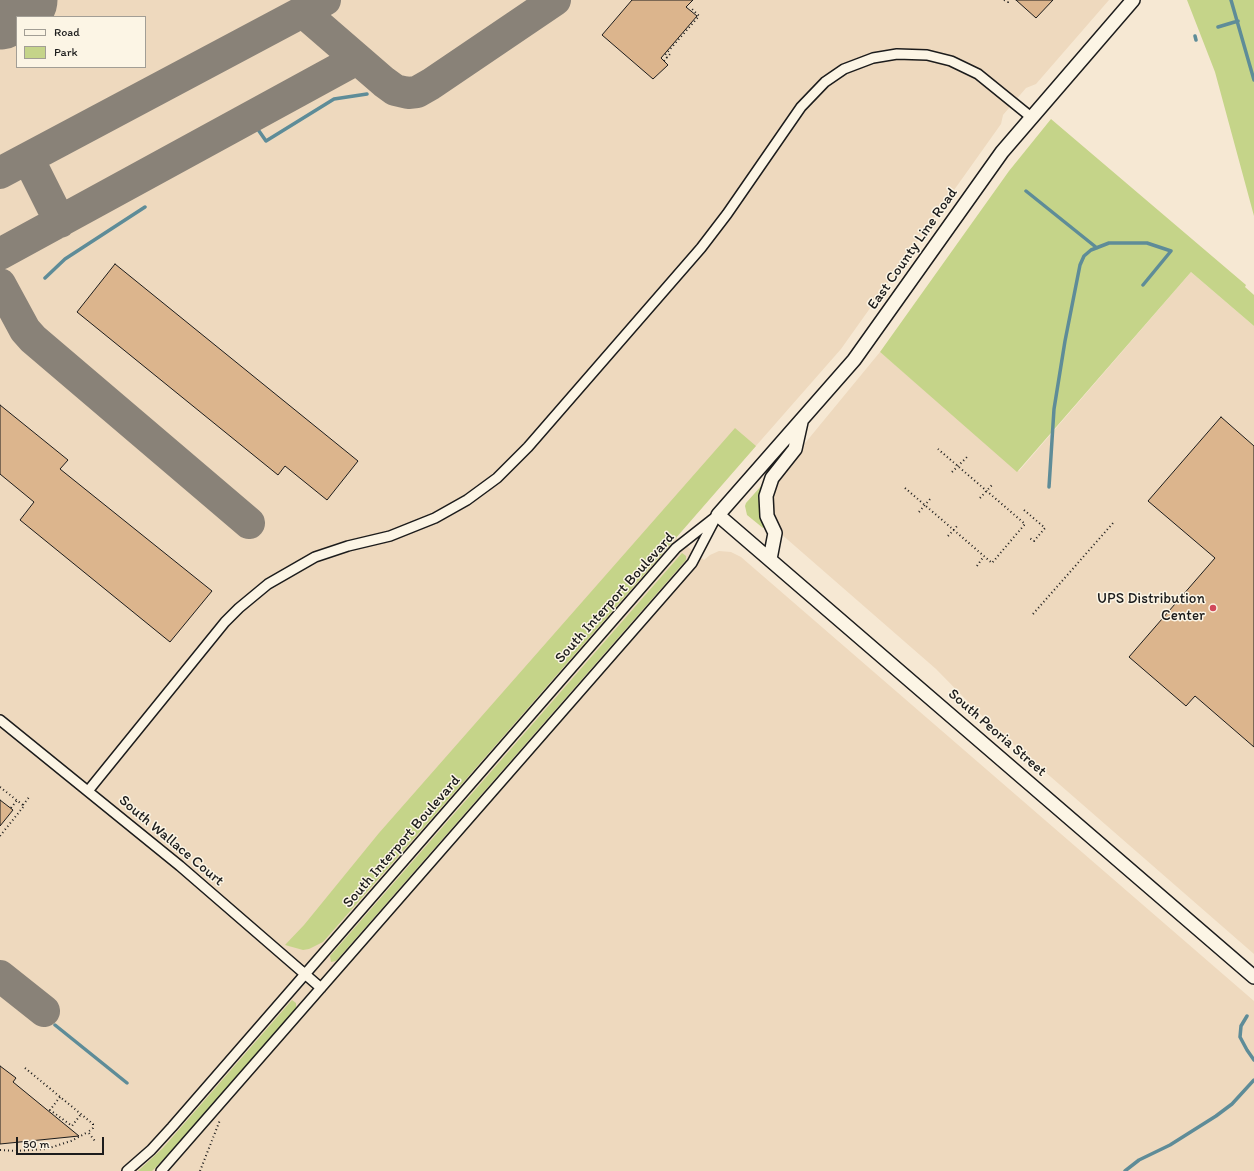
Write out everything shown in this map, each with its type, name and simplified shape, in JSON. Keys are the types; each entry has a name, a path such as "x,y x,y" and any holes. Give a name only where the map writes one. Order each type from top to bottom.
{"main road":[{"name":"East County Line Road","path":"718,515 854,360 982,179 1031,117 1133,0"},
{"path":"770,559 775,533 767,516 765,506 768,487 776,472 795,449 802,420"},
{"name":"South Peoria Street","path":"718,515 1254,977"}],"street":[{"path":"88,791 211,638 239,608 258,592 282,575 315,557 348,546 390,536 435,518 467,500 497,478 528,447 701,248 727,214 801,107 825,82 844,69 873,58 897,54 927,55 951,61 978,74 1031,117"},
{"name":"South Interport Boulevard","path":"127,1171 160,1141 676,548 718,515"},
{"name":"South Interport Boulevard","path":"161,1171 692,563 718,515"},
{"name":"South Wallace Court","path":"0,720 180,866 321,988"}],"path":[{"path":"1004,0 1008,2 1010,0"},
{"path":"667,58 665,56 699,16 690,7"},
{"path":"664,61 670,54"},
{"path":"905,488 992,563 1025,524 938,449"},
{"path":"952,472 966,457"},
{"path":"980,498 992,485"},
{"path":"919,512 930,499"},
{"path":"1024,510 1045,528 1034,541 1028,537"},
{"path":"1033,614 1114,522"},
{"path":"948,536 958,525"},
{"path":"976,566 984,556"},
{"path":"0,787 23,805"},
{"path":"0,836 30,796"},
{"path":"11,808 17,800"},
{"path":"0,1150 40,1150 68,1142 88,1132 94,1126 25,1068"},
{"path":"60,1098 50,1110 72,1126 81,1114"},
{"path":"200,1171 222,1116"},
{"path":"88,1132 95,1141"},
{"path":"68,1137 68,1142"}],"shaded area":[{"path":"0,0 1109,0 1036,84 1026,88 1003,115 1001,124 841,349 676,537 704,560 710,555 719,551 731,552 741,557 1254,1001 1254,1171 0,1171"},
{"path":"1191,272 1254,326 1254,954 989,723 936,669 780,533 769,506 778,476 880,352 1019,471"}],"green space":[{"path":"1187,0 1254,0 1254,216 1215,72"},
{"path":"1051,119 1246,285 1245,287 1254,295 1254,326 1191,272 1017,472 880,352 1009,171"},
{"path":"735,428 756,446 323,942 309,949 303,950 285,945 304,925 379,833"},
{"path":"762,485 765,526 763,528 747,515 745,506"},
{"path":"682,553 686,556 686,560 336,961 331,962 330,956"},
{"path":"292,1000 296,1003 296,1008 165,1158 152,1171 138,1171 163,1148"}],"building":[{"path":"632,0 693,0 686,7 697,16 661,58 668,65 653,79 602,35"},
{"path":"1016,0 1053,0 1036,18"},
{"path":"115,264 358,461 327,500 285,466 278,475 77,312"},
{"path":"0,405 68,460 60,469 212,591 170,642 20,520 34,502 0,474"},
{"name":"UPS Distribution Center","path":"1221,417 1254,446 1254,747 1195,696 1186,706 1129,657 1215,558 1148,501"},
{"path":"0,800 13,810 0,826"},
{"path":"0,1066 16,1078 13,1082 79,1136 0,1144"}],"waterway":[{"path":"1231,0 1254,80"},
{"path":"1218,27 1238,21"},
{"path":"1195,36 1196,40"},
{"path":"259,131 266,141 334,99 367,94"},
{"path":"1026,191 1097,248"},
{"path":"45,278 65,259 145,207"},
{"path":"1049,487 1054,409 1065,341 1080,265 1084,256 1091,250 1109,243 1147,243 1171,251 1143,285"},
{"path":"1247,1016 1241,1026 1240,1037 1254,1060"},
{"path":"55,1025 127,1083"},
{"path":"1125,1171 1139,1160 1170,1145 1216,1116 1232,1104 1254,1080"}],"taxiway":[{"path":"0,173 325,0"},
{"path":"303,12 384,82 395,90 408,93 417,92 431,84 555,0"},
{"path":"0,254 357,59"},
{"path":"28,158 60,222"},
{"path":"0,284 25,330 33,339 249,523"},
{"path":"0,976 44,1011"}],"runway":[{"path":"0,10 18,0"}],"place":[{"name":"UPS Distribution Center","path":"1213,608"}]}
